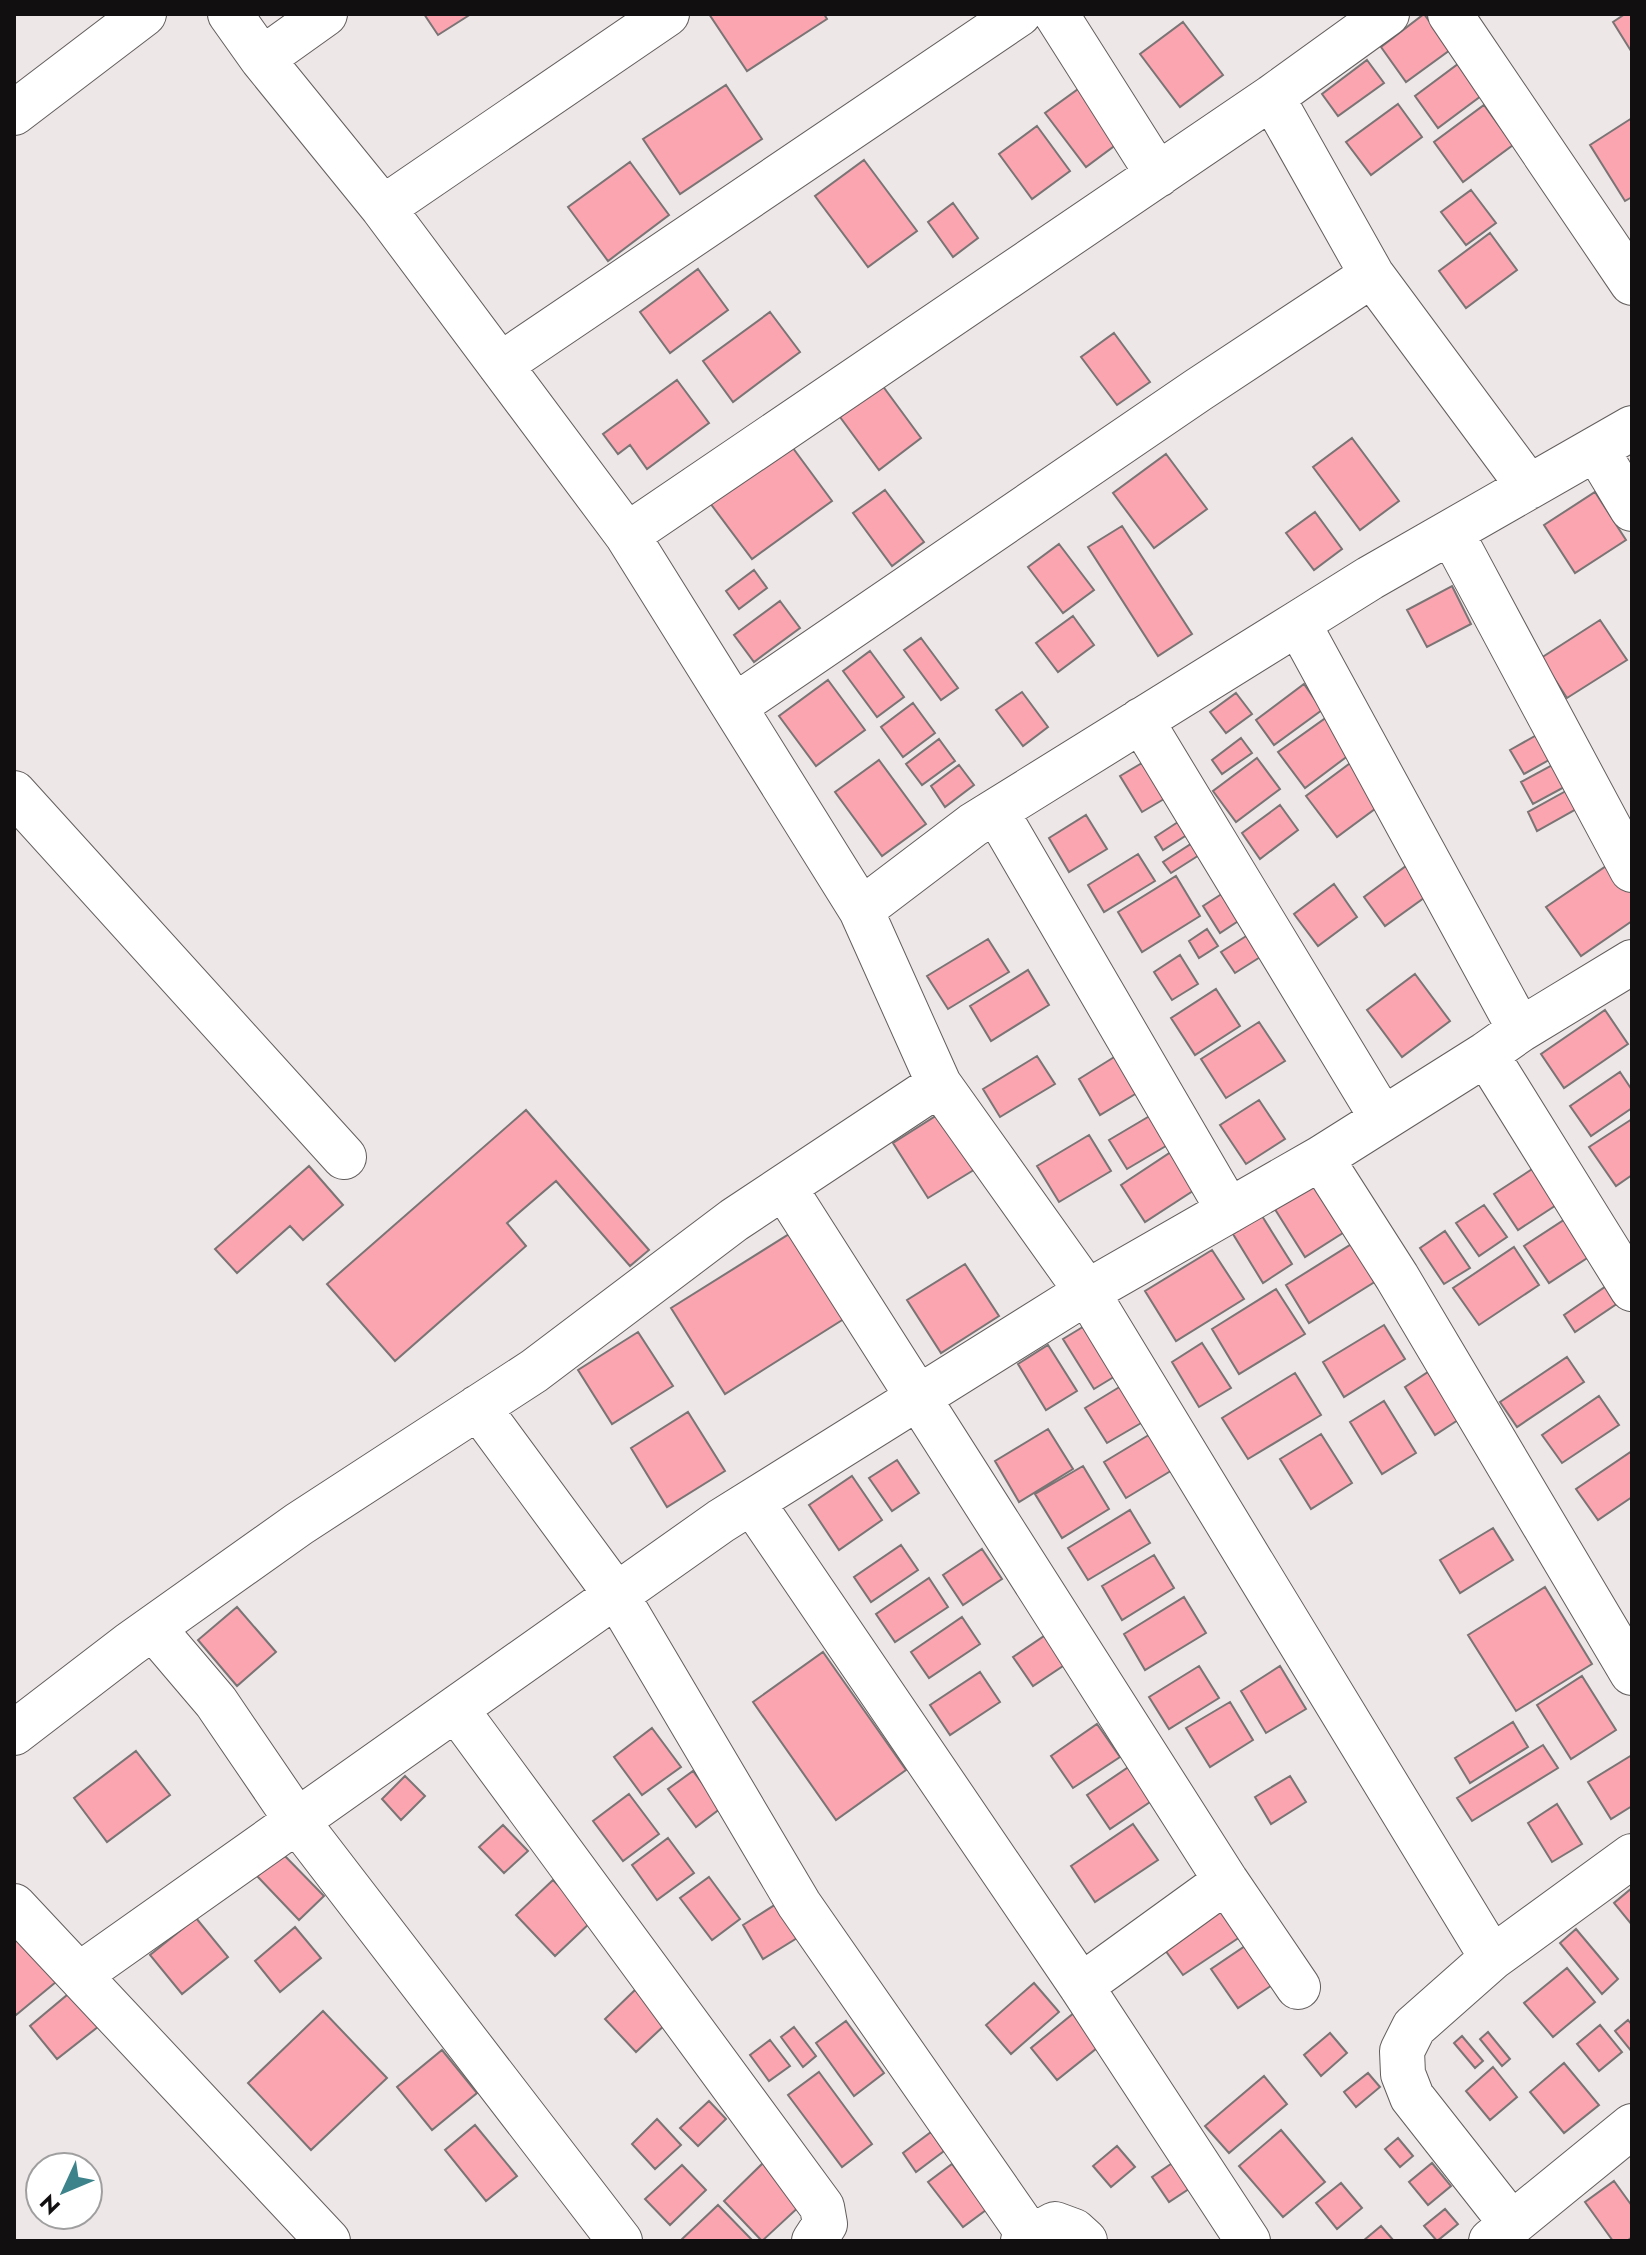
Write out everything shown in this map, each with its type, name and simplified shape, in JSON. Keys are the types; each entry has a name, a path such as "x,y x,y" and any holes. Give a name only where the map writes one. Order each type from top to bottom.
{"street":[{"path":"14,113 144,14"},
{"path":"230,14 262,59 383,208 627,535 861,910 939,1084 1087,1292 1492,1958"},
{"path":"262,59 325,14"},
{"path":"383,208 667,14"},
{"path":"500,365 1019,14"},
{"path":"1056,14 1158,175"},
{"path":"627,535 1272,97 1387,14"},
{"path":"1450,14 1632,283"},
{"path":"1272,97 1372,275 1529,487"},
{"path":"735,706 1372,275"},
{"path":"861,910 973,825 1298,623 1614,439 1632,509"},
{"path":"1451,532 1632,870"},
{"path":"1298,623 1503,1042 1632,1289"},
{"path":"1141,720 1382,1118"},
{"path":"14,793 344,1157"},
{"path":"996,811 1229,1211"},
{"path":"79,1975 752,1502 1087,1292 1321,1158 1632,962"},
{"path":"14,1733 153,1628 299,1524 534,1371 734,1220 939,1084"},
{"path":"1321,1158 1397,1277 1632,1673"},
{"path":"784,1187 1226,1881 1298,1987"},
{"path":"478,1407 617,1596 799,1904 1026,2238 1055,2224 1074,2231 1085,2241"},
{"path":"752,1502 1081,1986 1248,2241"},
{"path":"153,1628 216,1702 297,1821 620,2241"},
{"path":"456,1709 822,2207 825,2224 814,2241"},
{"path":"1630,2132 1501,2232 1412,2097 1403,2074 1402,2051 1414,2027 1492,1958 1632,1856"},
{"path":"1081,1986 1226,1881"},
{"path":"14,1906 328,2241"}],"building":[{"path":"424,14 471,14 438,35"},
{"path":"709,14 824,14 827,19 747,71"},
{"path":"1424,14 1450,50 1406,82 1381,47"},
{"path":"1625,14 1632,14 1631,51 1613,22"},
{"path":"1183,22 1223,75 1180,107 1140,54"},
{"path":"1466,58 1489,90 1438,128 1415,96"},
{"path":"1367,60 1384,83 1338,116 1322,94"},
{"path":"726,85 762,139 680,194 643,139"},
{"path":"1081,87 1121,141 1086,167 1045,113"},
{"path":"1398,104 1422,137 1371,175 1346,142"},
{"path":"1484,105 1513,145 1463,182 1434,142"},
{"path":"1632,118 1632,197 1625,201 1590,145"},
{"path":"1037,126 1070,171 1032,199 999,154"},
{"path":"864,160 917,231 868,267 815,196"},
{"path":"630,162 669,215 608,261 568,207"},
{"path":"1471,190 1496,223 1466,245 1441,212"},
{"path":"953,203 978,238 953,257 928,222"},
{"path":"1490,233 1517,270 1466,308 1439,271"},
{"path":"698,269 728,310 670,353 640,312"},
{"path":"770,312 800,352 733,402 703,361"},
{"path":"1114,333 1150,382 1117,405 1081,357"},
{"path":"677,380 709,423 647,469 630,445 618,454 603,434"},
{"path":"882,385 921,438 879,470 840,417"},
{"path":"1352,438 1399,501 1360,530 1313,467"},
{"path":"787,440 832,501 752,559 707,499"},
{"path":"1166,454 1207,509 1154,548 1113,493"},
{"path":"885,490 924,542 892,566 853,513"},
{"path":"1595,492 1626,540 1575,573 1544,525"},
{"path":"1315,512 1342,549 1314,570 1286,533"},
{"path":"1122,526 1192,634 1158,656 1088,547"},
{"path":"1059,544 1094,590 1063,613 1028,567"},
{"path":"754,570 767,588 739,609 726,591"},
{"path":"1452,586 1471,624 1427,647 1407,610"},
{"path":"780,601 800,628 754,662 734,635"},
{"path":"1073,616 1094,645 1058,672 1036,643"},
{"path":"1600,620 1627,660 1567,698 1541,658"},
{"path":"921,638 958,688 941,700 904,650"},
{"path":"870,651 904,697 877,717 843,671"},
{"path":"828,680 865,730 816,766 779,716"},
{"path":"1304,684 1322,710 1274,745 1256,720"},
{"path":"1022,692 1048,727 1023,746 996,710"},
{"path":"1236,693 1252,714 1226,733 1210,712"},
{"path":"913,703 935,733 903,757 881,727"},
{"path":"1327,717 1353,752 1305,788 1278,752"},
{"path":"1542,732 1556,756 1524,774 1510,750"},
{"path":"1241,738 1252,753 1222,774 1212,760"},
{"path":"939,739 955,761 922,785 906,764"},
{"path":"1569,756 1581,778 1533,804 1521,782"},
{"path":"1257,758 1280,789 1236,822 1213,791"},
{"path":"1357,758 1387,800 1337,837 1306,796"},
{"path":"879,760 926,824 882,856 835,792"},
{"path":"1142,763 1164,799 1142,812 1120,776"},
{"path":"959,765 974,785 945,807 931,786"},
{"path":"1584,781 1594,799 1537,831 1528,812"},
{"path":"1280,805 1298,830 1260,859 1242,833"},
{"path":"1086,815 1107,849 1069,872 1049,838"},
{"path":"1181,820 1190,833 1163,850 1155,837"},
{"path":"1197,840 1204,852 1171,873 1163,862"},
{"path":"1138,854 1155,881 1104,912 1088,885"},
{"path":"1615,860 1632,884 1632,921 1581,956 1546,907"},
{"path":"1406,866 1428,895 1385,926 1364,897"},
{"path":"1176,876 1200,916 1142,952 1118,912"},
{"path":"1334,884 1357,917 1318,946 1294,914"},
{"path":"1234,886 1252,912 1220,933 1203,906"},
{"path":"1207,929 1218,946 1199,958 1189,941"},
{"path":"1251,933 1265,954 1235,973 1221,952"},
{"path":"988,939 1009,972 948,1009 927,976"},
{"path":"1180,955 1198,984 1172,1000 1154,972"},
{"path":"1028,970 1049,1005 991,1041 970,1006"},
{"path":"1415,974 1450,1021 1402,1057 1367,1010"},
{"path":"1216,989 1240,1026 1195,1055 1171,1018"},
{"path":"1605,1010 1628,1044 1564,1088 1541,1054"},
{"path":"1259,1022 1285,1061 1226,1098 1201,1059"},
{"path":"1119,1054 1142,1090 1100,1115 1079,1079"},
{"path":"1037,1056 1055,1084 1000,1117 983,1089"},
{"path":"1620,1072 1632,1090 1632,1108 1591,1136 1570,1106"},
{"path":"1259,1100 1285,1139 1246,1164 1220,1125"},
{"path":"526,1110 649,1250 630,1266 556,1181 507,1223 526,1246 395,1361 327,1284"},
{"path":"942,1112 977,1168 928,1198 893,1143"},
{"path":"1153,1114 1171,1143 1127,1169 1109,1140"},
{"path":"1632,1119 1632,1175 1616,1186 1589,1147"},
{"path":"1089,1135 1111,1171 1059,1202 1037,1166"},
{"path":"1174,1150 1199,1187 1145,1222 1121,1185"},
{"path":"1543,1162 1567,1198 1518,1230 1494,1194"},
{"path":"309,1166 343,1205 303,1240 290,1226 237,1273 215,1249"},
{"path":"1312,1177 1346,1231 1305,1257 1271,1203"},
{"path":"1484,1205 1507,1237 1479,1256 1456,1223"},
{"path":"1573,1214 1598,1251 1549,1283 1524,1246"},
{"path":"1262,1216 1292,1264 1263,1283 1233,1234"},
{"path":"794,1231 847,1317 725,1394 671,1308"},
{"path":"1445,1231 1470,1268 1444,1284 1420,1248"},
{"path":"1358,1240 1381,1278 1309,1323 1286,1285"},
{"path":"1514,1247 1539,1285 1479,1325 1453,1288"},
{"path":"1212,1250 1244,1299 1176,1341 1145,1291"},
{"path":"965,1264 999,1316 941,1353 907,1300"},
{"path":"1615,1280 1627,1297 1575,1332 1564,1315"},
{"path":"1276,1289 1305,1334 1239,1374 1212,1329"},
{"path":"1086,1325 1117,1375 1094,1389 1063,1339"},
{"path":"1384,1325 1405,1359 1344,1397 1323,1362"},
{"path":"638,1332 673,1386 612,1424 578,1370"},
{"path":"1202,1343 1231,1388 1199,1407 1172,1362"},
{"path":"1048,1345 1077,1391 1046,1410 1018,1364"},
{"path":"1567,1357 1584,1382 1517,1427 1500,1402"},
{"path":"1428,1372 1458,1420 1435,1435 1405,1387"},
{"path":"1295,1373 1321,1415 1248,1459 1222,1418"},
{"path":"1126,1383 1148,1419 1107,1443 1085,1408"},
{"path":"1599,1396 1619,1425 1562,1463 1542,1435"},
{"path":"1384,1401 1416,1453 1382,1474 1350,1422"},
{"path":"688,1412 725,1471 667,1507 631,1448"},
{"path":"1048,1429 1073,1469 1019,1502 995,1461"},
{"path":"1152,1433 1174,1469 1126,1498 1104,1462"},
{"path":"1321,1434 1352,1483 1311,1509 1280,1459"},
{"path":"1632,1451 1632,1497 1598,1520 1576,1489"},
{"path":"897,1460 919,1493 892,1511 869,1478"},
{"path":"1083,1466 1109,1509 1062,1538 1035,1494"},
{"path":"852,1476 882,1520 839,1550 809,1505"},
{"path":"1130,1510 1150,1543 1088,1580 1068,1548"},
{"path":"1493,1528 1513,1560 1460,1593 1440,1560"},
{"path":"901,1545 918,1570 871,1602 854,1577"},
{"path":"982,1549 1002,1579 963,1605 943,1575"},
{"path":"1154,1555 1174,1588 1122,1620 1102,1586"},
{"path":"929,1578 948,1607 895,1642 876,1614"},
{"path":"1545,1587 1592,1664 1516,1711 1468,1635"},
{"path":"1184,1597 1206,1633 1145,1670 1124,1634"},
{"path":"237,1607 276,1652 237,1686 198,1640"},
{"path":"962,1617 980,1644 929,1678 911,1652"},
{"path":"1050,1632 1069,1662 1033,1686 1013,1657"},
{"path":"823,1652 906,1770 836,1820 753,1702"},
{"path":"1199,1666 1219,1698 1169,1729 1149,1697"},
{"path":"1280,1666 1306,1709 1266,1733 1241,1691"},
{"path":"980,1672 1000,1702 950,1735 930,1705"},
{"path":"1582,1676 1616,1730 1571,1759 1537,1705"},
{"path":"1230,1702 1253,1740 1210,1767 1186,1728"},
{"path":"1513,1722 1528,1747 1470,1783 1455,1758"},
{"path":"1097,1724 1120,1757 1073,1788 1051,1756"},
{"path":"652,1728 681,1767 642,1795 614,1757"},
{"path":"1543,1745 1558,1768 1472,1821 1457,1798"},
{"path":"136,1751 170,1795 107,1842 74,1798"},
{"path":"1632,1755 1632,1806 1611,1819 1588,1782"},
{"path":"1133,1764 1156,1798 1110,1829 1087,1795"},
{"path":"693,1771 721,1808 696,1827 668,1789"},
{"path":"405,1776 425,1796 401,1820 382,1799"},
{"path":"1290,1776 1306,1802 1271,1824 1255,1797"},
{"path":"629,1794 659,1834 623,1861 593,1821"},
{"path":"1557,1804 1582,1844 1552,1862 1528,1823"},
{"path":"1133,1824 1158,1860 1095,1902 1071,1866"},
{"path":"503,1825 528,1851 504,1873 479,1847"},
{"path":"668,1838 694,1873 657,1900 632,1865"},
{"path":"282,1853 324,1896 299,1920 257,1876"},
{"path":"709,1877 740,1919 712,1940 680,1898"},
{"path":"553,1880 592,1921 555,1956 516,1915"},
{"path":"1632,1888 1632,1925 1614,1903"},
{"path":"1224,1900 1246,1933 1183,1975 1160,1943"},
{"path":"781,1901 802,1935 763,1959 743,1925"},
{"path":"196,1918 228,1957 182,1994 150,1955"},
{"path":"295,1927 321,1958 280,1992 255,1961"},
{"path":"1576,1929 1618,1979 1602,1994 1560,1943"},
{"path":"14,1931 62,1977 16,2015 14,2012"},
{"path":"1257,1938 1284,1977 1238,2008 1211,1969"},
{"path":"1567,1968 1595,2002 1553,2037 1524,2003"},
{"path":"1034,1983 1059,2012 1011,2054 986,2025"},
{"path":"79,1985 108,2019 57,2059 30,2026"},
{"path":"636,1989 668,2022 636,2052 605,2019"},
{"path":"1080,2008 1107,2040 1057,2080 1031,2048"},
{"path":"323,2011 387,2078 311,2150 248,2083"},
{"path":"1628,2020 1632,2025 1632,2052 1615,2031"},
{"path":"846,2021 884,2073 854,2096 816,2043"},
{"path":"1600,2025 1622,2052 1599,2071 1577,2044"},
{"path":"794,2027 816,2056 803,2067 781,2037"},
{"path":"1488,2032 1510,2059 1502,2066 1480,2039"},
{"path":"1330,2033 1347,2053 1321,2076 1304,2055"},
{"path":"1462,2036 1483,2061 1475,2068 1454,2043"},
{"path":"770,2040 790,2066 769,2081 750,2055"},
{"path":"442,2050 477,2093 432,2130 397,2087"},
{"path":"1564,2063 1599,2105 1564,2133 1530,2092"},
{"path":"1493,2067 1517,2097 1490,2120 1466,2091"},
{"path":"819,2072 872,2144 842,2167 788,2095"},
{"path":"1368,2073 1380,2087 1356,2107 1344,2092"},
{"path":"1264,2076 1287,2104 1229,2153 1205,2126"},
{"path":"709,2101 726,2119 698,2146 680,2128"},
{"path":"657,2119 681,2145 655,2169 632,2144"},
{"path":"475,2125 517,2176 486,2201 445,2150"},
{"path":"1281,2130 1325,2182 1283,2217 1239,2166"},
{"path":"931,2132 944,2151 916,2172 903,2153"},
{"path":"1398,2138 1413,2156 1400,2167 1385,2149"},
{"path":"1117,2146 1135,2167 1111,2187 1093,2166"},
{"path":"1184,2155 1201,2181 1169,2202 1152,2177"},
{"path":"764,2162 803,2203 762,2241 724,2201"},
{"path":"1432,2163 1451,2186 1428,2205 1409,2182"},
{"path":"952,2164 986,2210 963,2227 928,2182"},
{"path":"682,2165 706,2190 670,2225 645,2199"},
{"path":"1614,2181 1632,2206 1632,2237 1627,2241 1613,2241 1585,2202"},
{"path":"1341,2183 1362,2208 1337,2229 1316,2203"},
{"path":"718,2205 753,2241 680,2241"},
{"path":"1445,2209 1458,2224 1437,2241 1424,2226"},
{"path":"1381,2226 1394,2241 1363,2241"}]}
